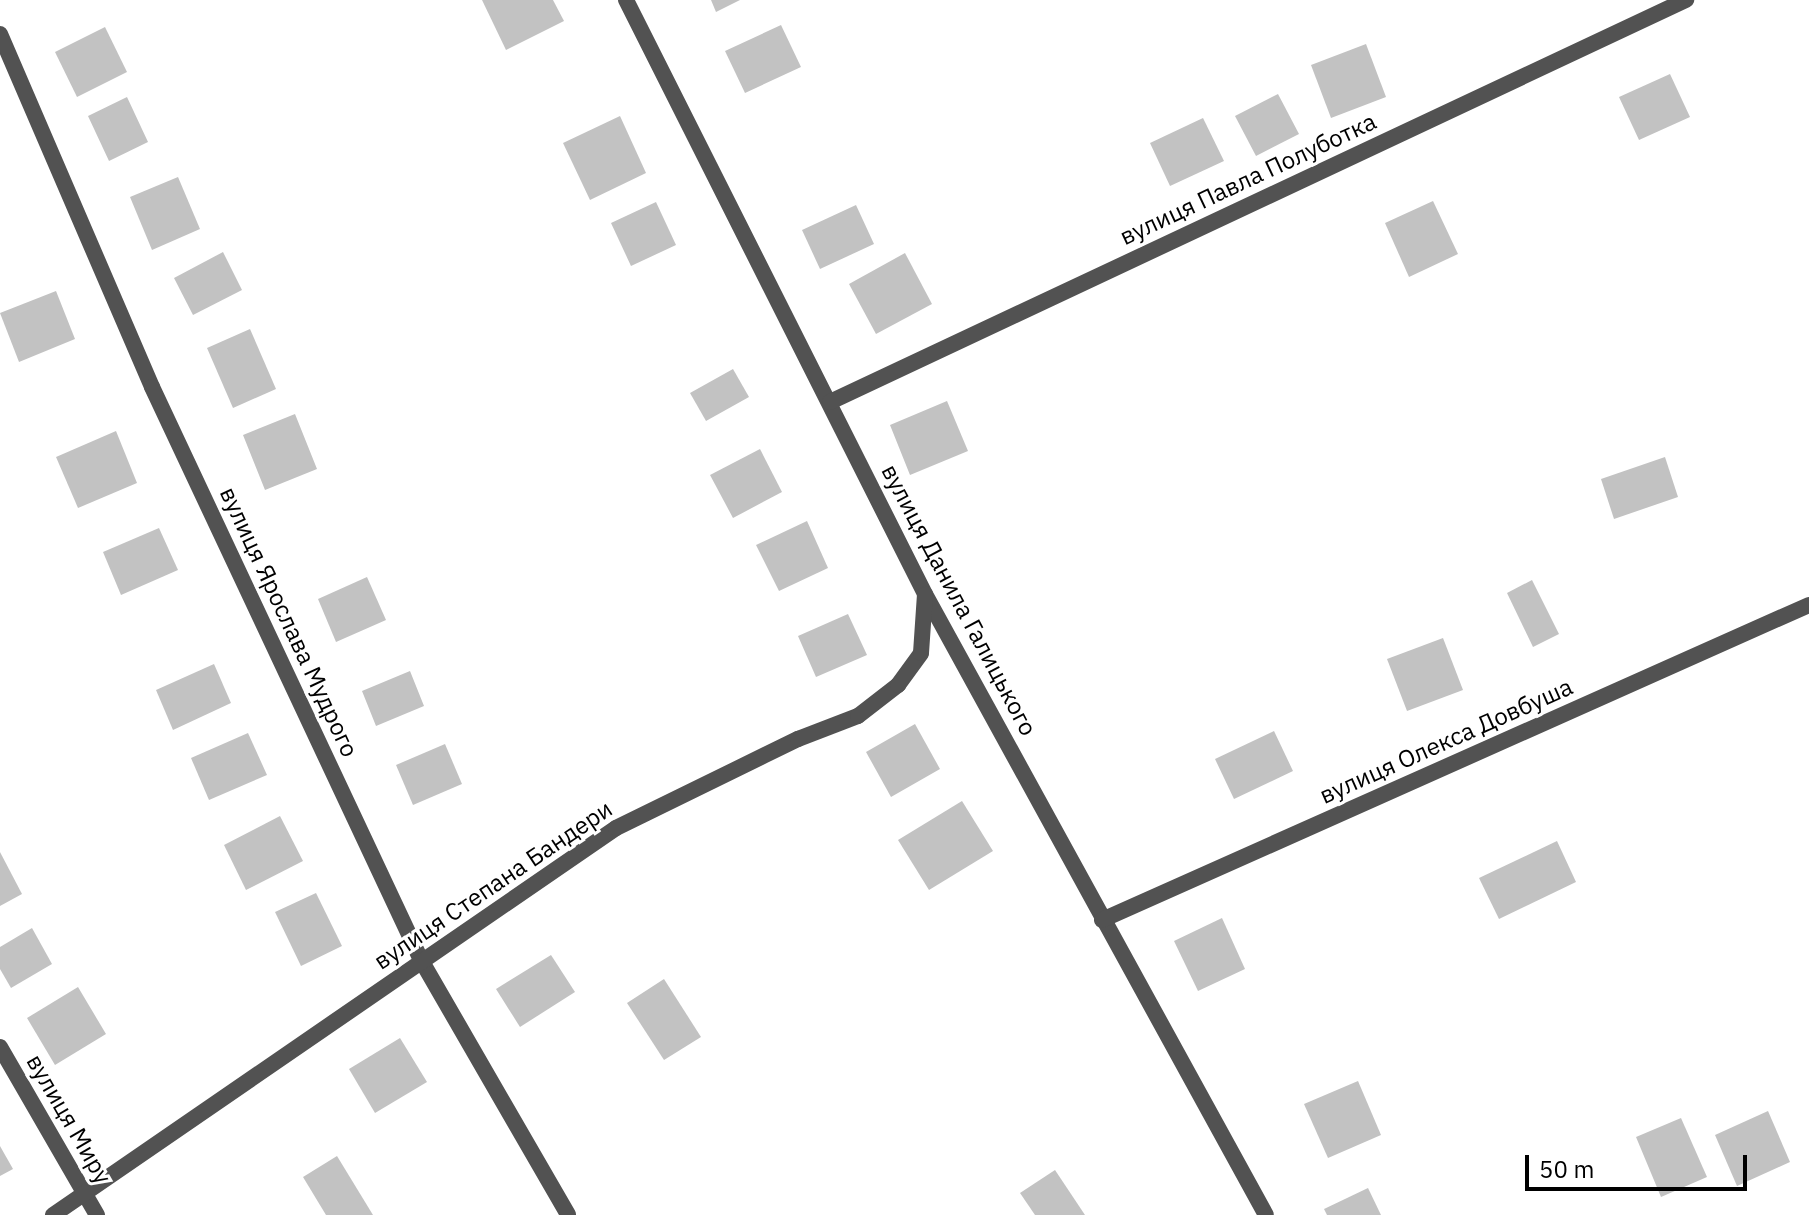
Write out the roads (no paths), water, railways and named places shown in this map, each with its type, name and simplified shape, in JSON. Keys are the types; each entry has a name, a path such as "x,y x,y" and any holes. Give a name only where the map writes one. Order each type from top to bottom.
{"street":[{"name":"вулиця Данила Галицького","path":"626,0 925,594 1266,1215"},
{"name":"вулиця Павла Полуботка","path":"830,402 1686,0"},
{"name":"вулиця Ярослава Мудрого","path":"0,34 152,387 421,960 568,1215"},
{"name":"вулиця Степана Бандери","path":"53,1215 616,828 798,739 858,716 898,685 921,653 925,594"},
{"name":"вулиця Олекса Довбуша","path":"1102,920 1809,605"},
{"name":"вулиця Миру","path":"0,1047 97,1215"}]}
